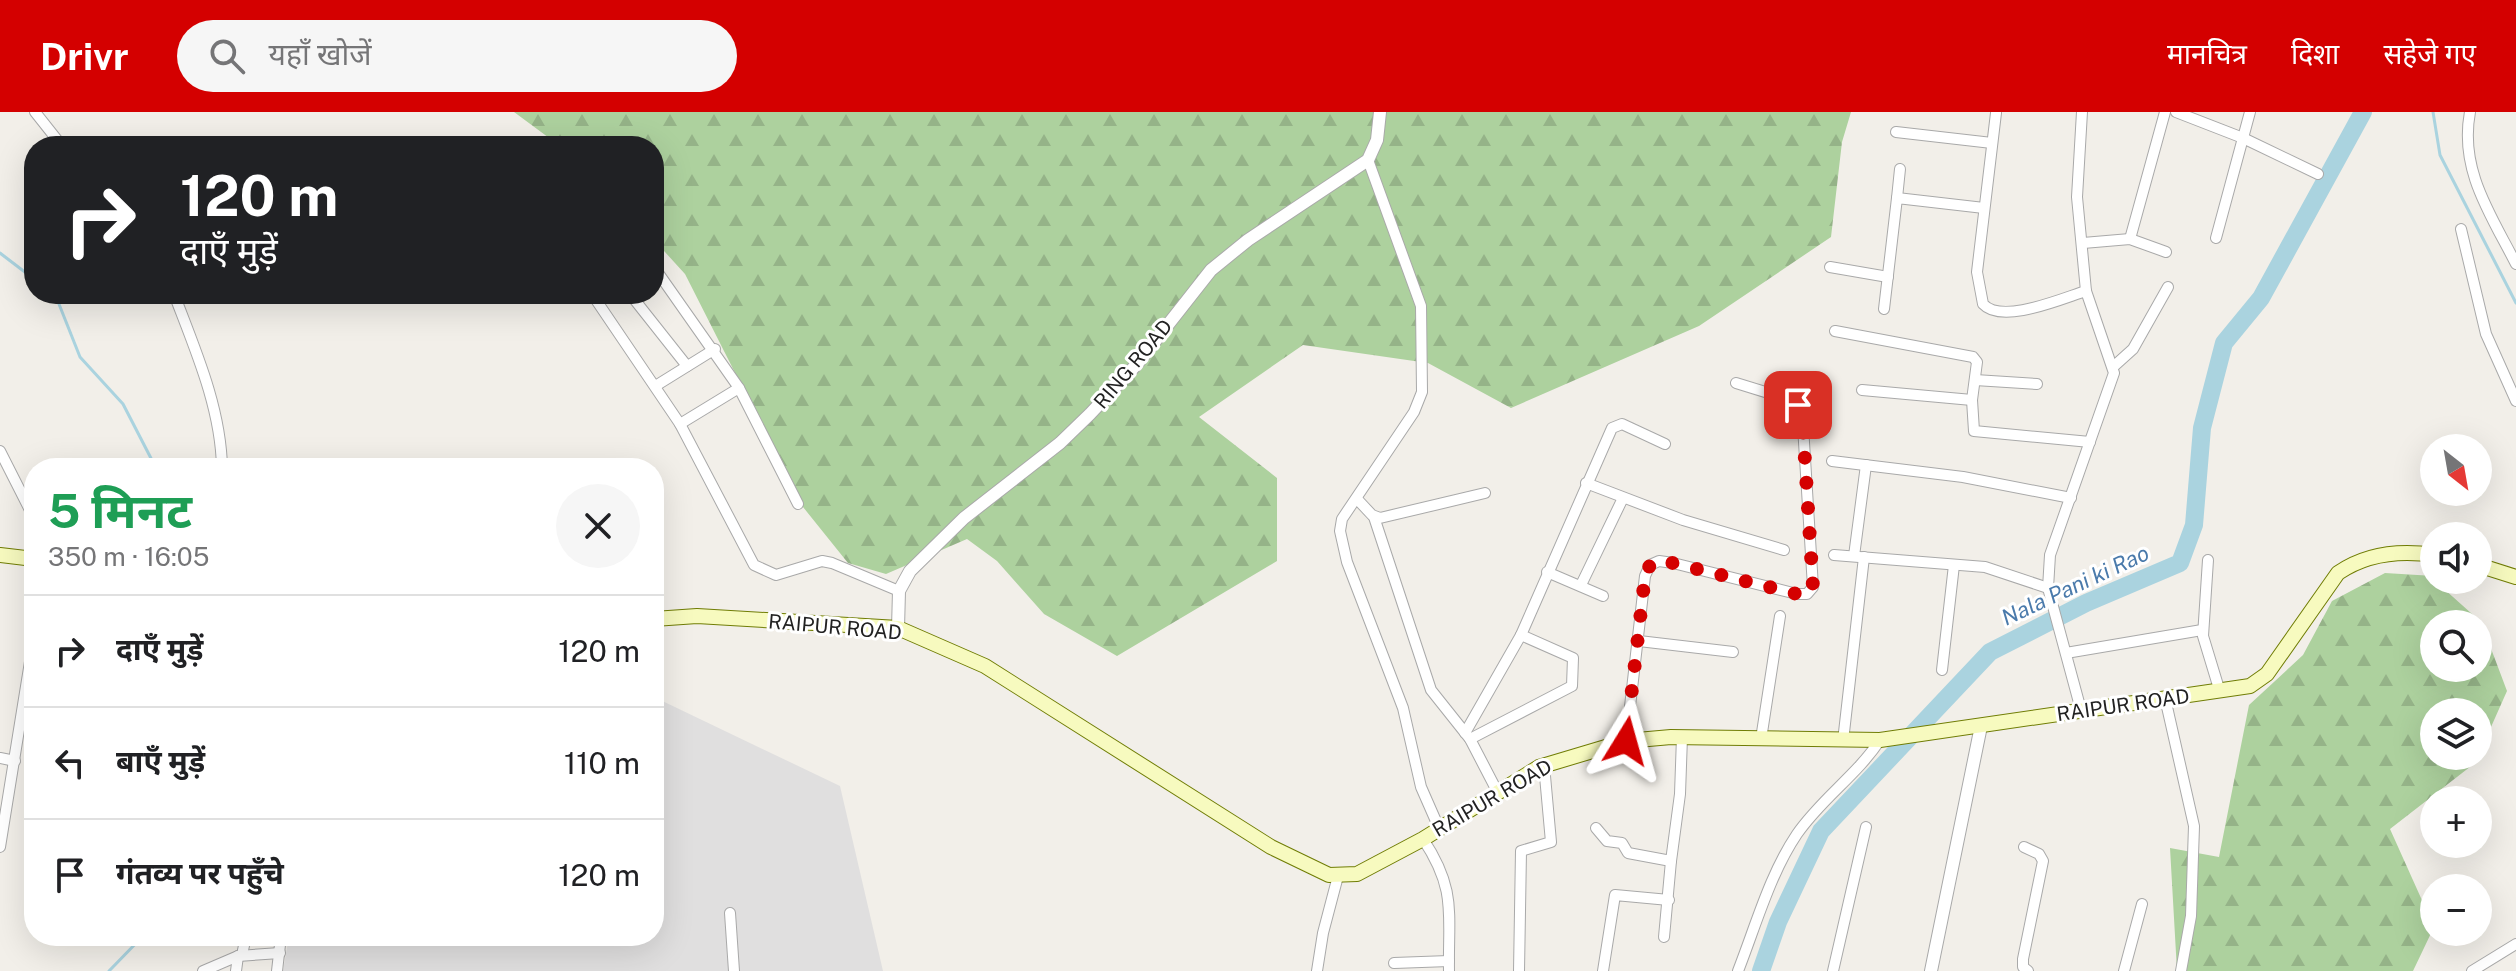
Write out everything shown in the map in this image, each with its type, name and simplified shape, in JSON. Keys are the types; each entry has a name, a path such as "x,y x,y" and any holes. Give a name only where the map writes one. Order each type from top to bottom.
{"main road":[{"name":"RAIPUR ROAD","path":"664,618 697,616 898,628 985,666 1271,847 1314,870 1338,876 1370,868 1544,765 1626,741 1682,737 1843,741 1884,739 2250,686 2267,674 2325,586 2353,563 2393,553 2420,554"},
{"path":"0,555 24,558"},
{"path":"2492,569 2516,577"}],"street":[{"path":"35,112 54,136"},
{"path":"1380,112 1377,140 1368,160 1421,306 1422,392 1414,412 1340,526 1341,542 1403,708 1421,787 1439,828"},
{"path":"2082,112 2077,181 2086,291 2113,367"},
{"path":"2130,239 2165,112"},
{"path":"2176,112 2243,138 2318,174"},
{"path":"2216,238 2250,112"},
{"path":"2470,112 2467,142 2476,187 2516,264"},
{"path":"1996,113 1977,288 1987,309 2015,311 2086,291"},
{"path":"1896,132 1992,143"},
{"name":"RING ROAD","path":"899,591 910,571 945,536 1060,443 1090,414 1137,364 1211,270 1248,240 1368,160"},
{"path":"1884,309 1900,169"},
{"path":"1897,198 1984,208"},
{"path":"2461,229 2486,334 2516,401"},
{"path":"2083,243 2130,239 2166,252"},
{"path":"1830,267 1888,277"},
{"path":"664,280 715,349 739,388 798,504"},
{"path":"2081,710 2048,588 2050,555 2113,367 2133,349 2168,287"},
{"path":"177,304 219,431 221,458"},
{"path":"599,304 657,385 760,570 776,575 822,561 899,591 898,628"},
{"path":"638,304 687,366"},
{"path":"1835,331 1968,355 1977,362 1972,400 1974,431 2090,442"},
{"path":"657,385 715,349"},
{"path":"1975,380 2037,384"},
{"path":"1626,741 1645,576 1655,561 1787,593 1804,595 1813,587 1802,410 1791,400 1736,383"},
{"path":"680,424 739,388"},
{"path":"1862,390 1972,400"},
{"path":"1468,736 1521,635 1586,483 1616,424 1665,444"},
{"path":"0,451 24,498"},
{"path":"1832,461 1963,477 2071,498"},
{"path":"1843,741 1866,465"},
{"path":"1586,483 1784,550"},
{"path":"1374,517 1485,493"},
{"path":"1581,585 1623,498"},
{"path":"1357,499 1374,517 1428,683 1437,701 1468,736 1497,791"},
{"path":"1834,555 1999,570 2048,588"},
{"path":"2208,560 2202,630 2220,692"},
{"path":"1942,670 1954,565"},
{"path":"1547,572 1603,596"},
{"path":"1761,739 1780,616"},
{"path":"2066,653 2202,630"},
{"path":"1468,736 1564,692 1573,682 1575,664 1570,656 1521,635"},
{"path":"1639,641 1733,652"},
{"path":"2165,698 2194,826 2191,916 2181,971"},
{"path":"0,847 24,702"},
{"path":"1931,971 1981,726"},
{"path":"1664,937 1680,794 1682,737"},
{"path":"1738,971 1777,869 1792,843 1806,823 1884,739"},
{"path":"0,758 15,761"},
{"path":"1519,971 1521,851 1551,842 1544,765"},
{"path":"1833,971 1866,827"},
{"path":"1596,828 1607,841 1622,843 1628,853 1671,861"},
{"path":"1394,963 1449,966 1445,875 1423,839"},
{"path":"2024,847 2039,854 2043,861 2023,959 2023,967 2028,971"},
{"path":"1317,971 1338,876"},
{"path":"1603,971 1615,895 1669,900"},
{"path":"2124,971 2142,904"},
{"path":"730,913 734,971"},
{"path":"2472,971 2516,944"},
{"path":"236,971 243,946"},
{"path":"277,971 280,946"},
{"path":"203,971 240,955 280,953"}],"shaded area":[{"path":"664,702 840,786 883,971 283,971 287,946 664,946"}],"green space":[{"path":"514,112 1851,112 1842,142 1831,237 1699,326 1511,408 1428,363 1303,345 1199,417 1277,478 1277,561 1117,656 1044,614 997,561 967,539 886,574 848,563 803,507 685,274 664,251 664,136 546,136"},
{"path":"2385,573 2420,575 2420,594 2450,594 2468,610 2420,610 2420,682 2492,682 2492,651 2507,691 2492,725 2492,698 2420,698 2420,770 2466,770 2445,786 2420,786 2420,806 2390,829 2420,896 2420,946 2425,946 2413,971 2177,971 2170,848 2219,857 2249,705 2303,655 2332,601"}],"waterway":[{"name":"Nala Pani ki Rao","path":"1761,971 1778,922 1821,831 1990,652 2086,603 2180,563 2194,525 2202,428 2224,343 2261,298 2363,112"},
{"path":"2433,112 2440,155 2516,303"},
{"path":"0,253 24,271"},
{"path":"59,304 80,357 123,404 151,458"},
{"path":"109,971 133,946"}],"route":[{"path":"1626,741 1645,576 1650,565 1655,561 1673,563 1787,593 1804,595 1811,592 1814,583 1812,536 1802,451 1802,410 1798,405"}]}
